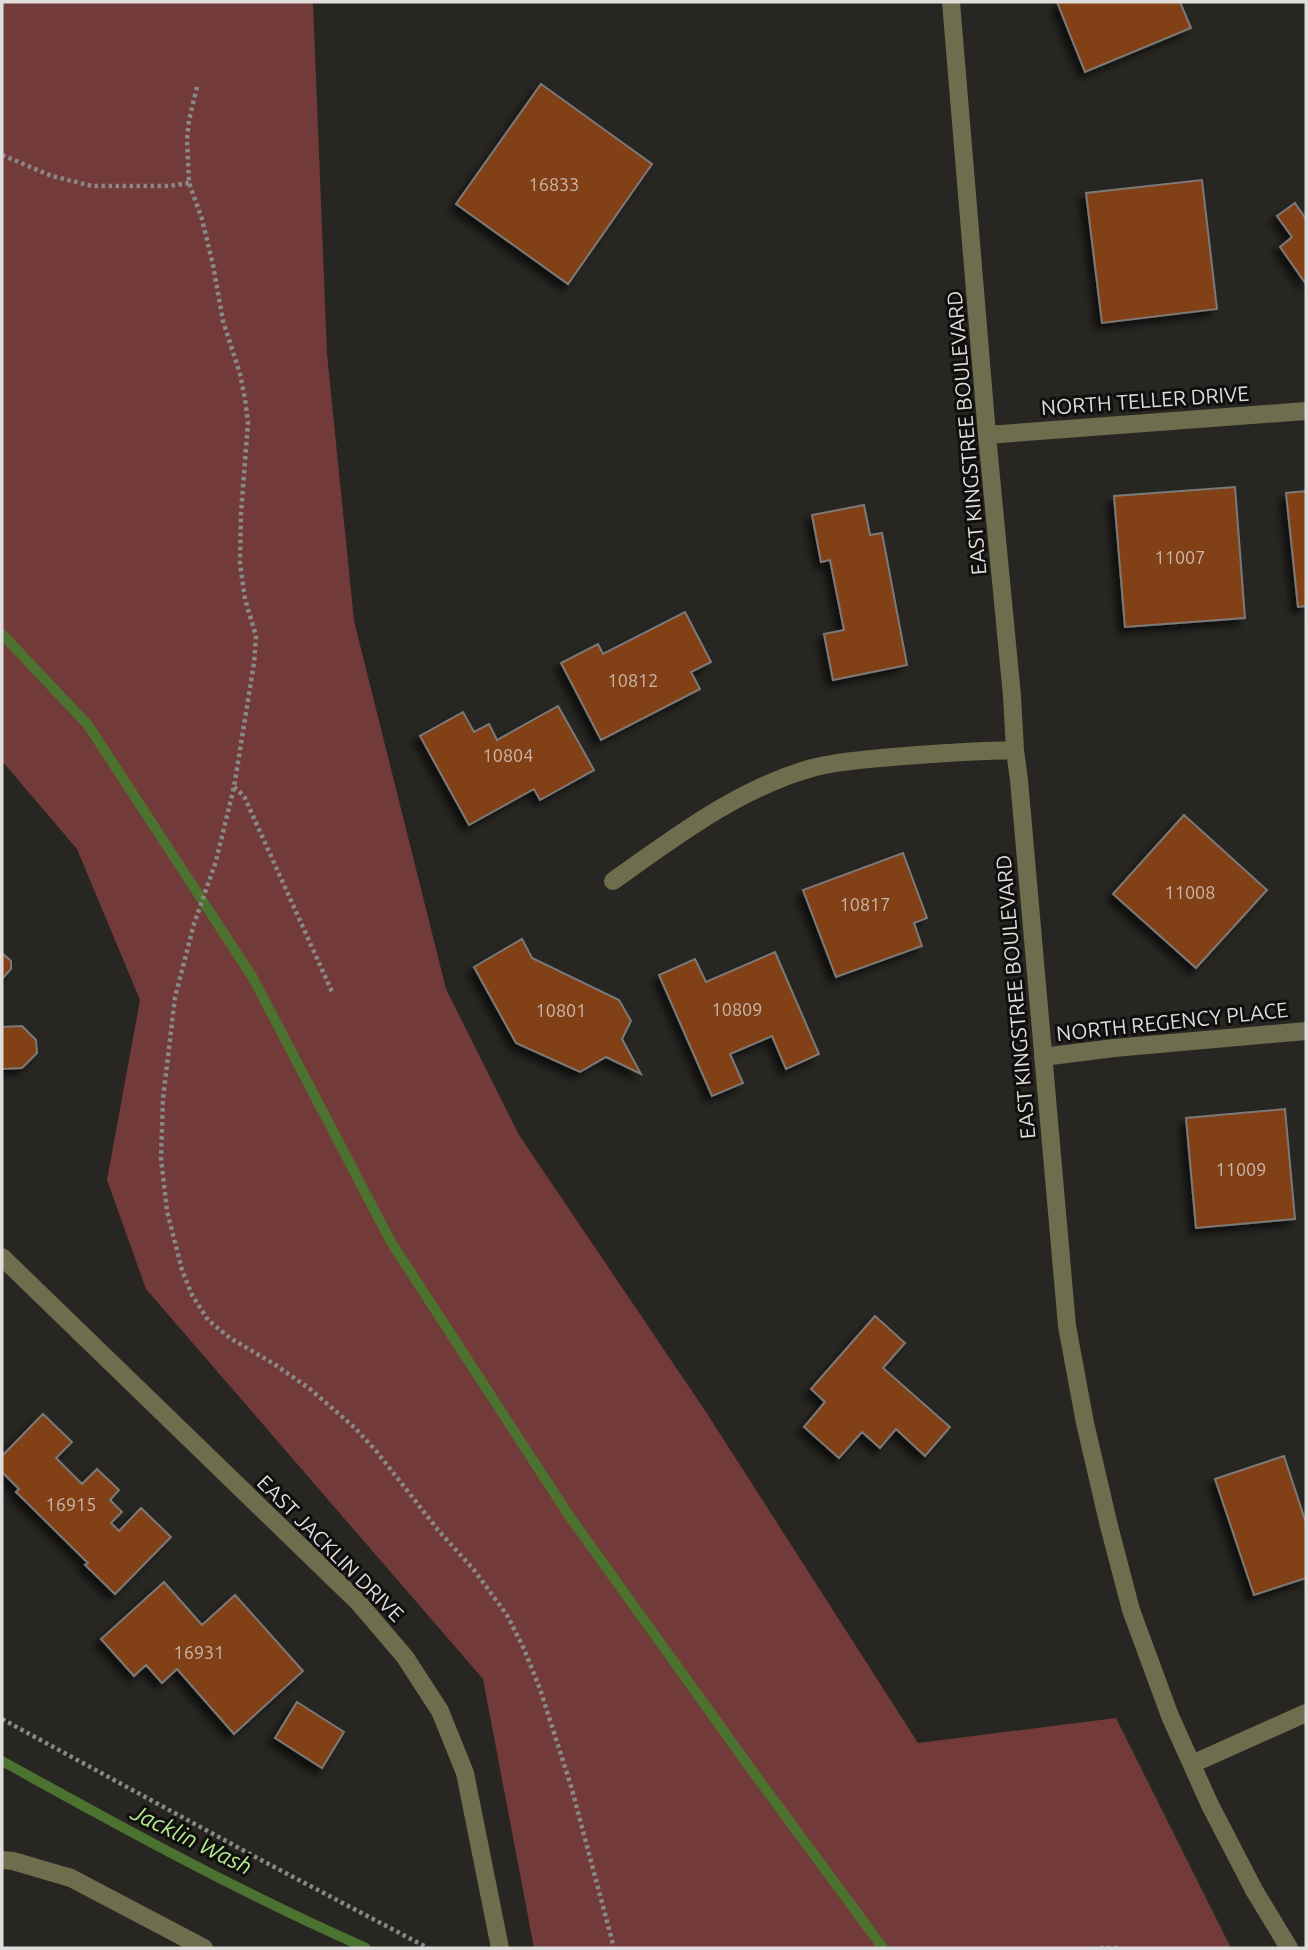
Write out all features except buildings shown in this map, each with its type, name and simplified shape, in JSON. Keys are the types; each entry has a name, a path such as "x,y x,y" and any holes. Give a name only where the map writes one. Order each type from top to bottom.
{"street":[{"name":"EAST KINGSTREE BOULEVARD","path":"951,2 1012,696 1014,750 1067,1326 1085,1423 1131,1610 1170,1716 1210,1805 1254,1890 1289,1948"},
{"name":"NORTH TELLER DRIVE","path":"987,435 1306,411"},
{"path":"613,881 729,805 774,782 813,767 947,752 1014,750"},
{"name":"NORTH REGENCY PLACE","path":"1043,1057 1306,1031"},
{"name":"EAST JACKLIN DRIVE","path":"2,1257 358,1602 405,1657 440,1711 465,1773 500,1948"},
{"path":"1192,1764 1306,1713"},
{"path":"2,1860 71,1878 204,1948"}],"path":[{"path":"197,86 187,140 188,183 202,219 223,321 240,374 248,422 240,562 245,599 256,636 234,787 216,861 194,924 175,998 163,1099 161,1158 167,1210 182,1270 192,1295 208,1320 230,1338 310,1389 355,1428 474,1570 507,1615 540,1689 571,1786 614,1948"},
{"path":"2,155 52,176 92,186 169,186 188,183"},
{"path":"234,787 244,796 333,994"},
{"path":"2,1719 428,1948"},
{"path":"1100,1948 1119,1948"}],"shaded area":[{"path":"2,2 313,2 327,354 354,621 446,989 519,1135 706,1412 918,1743 1116,1718 1231,1948 534,1948 483,1679 146,1289 107,1180 140,1000 77,849 2,761"}],"waterway":[{"path":"2,634 88,725 253,978 391,1242 568,1514 883,1948"},
{"name":"Jacklin Wash","path":"2,1761 227,1882 366,1948"}]}
